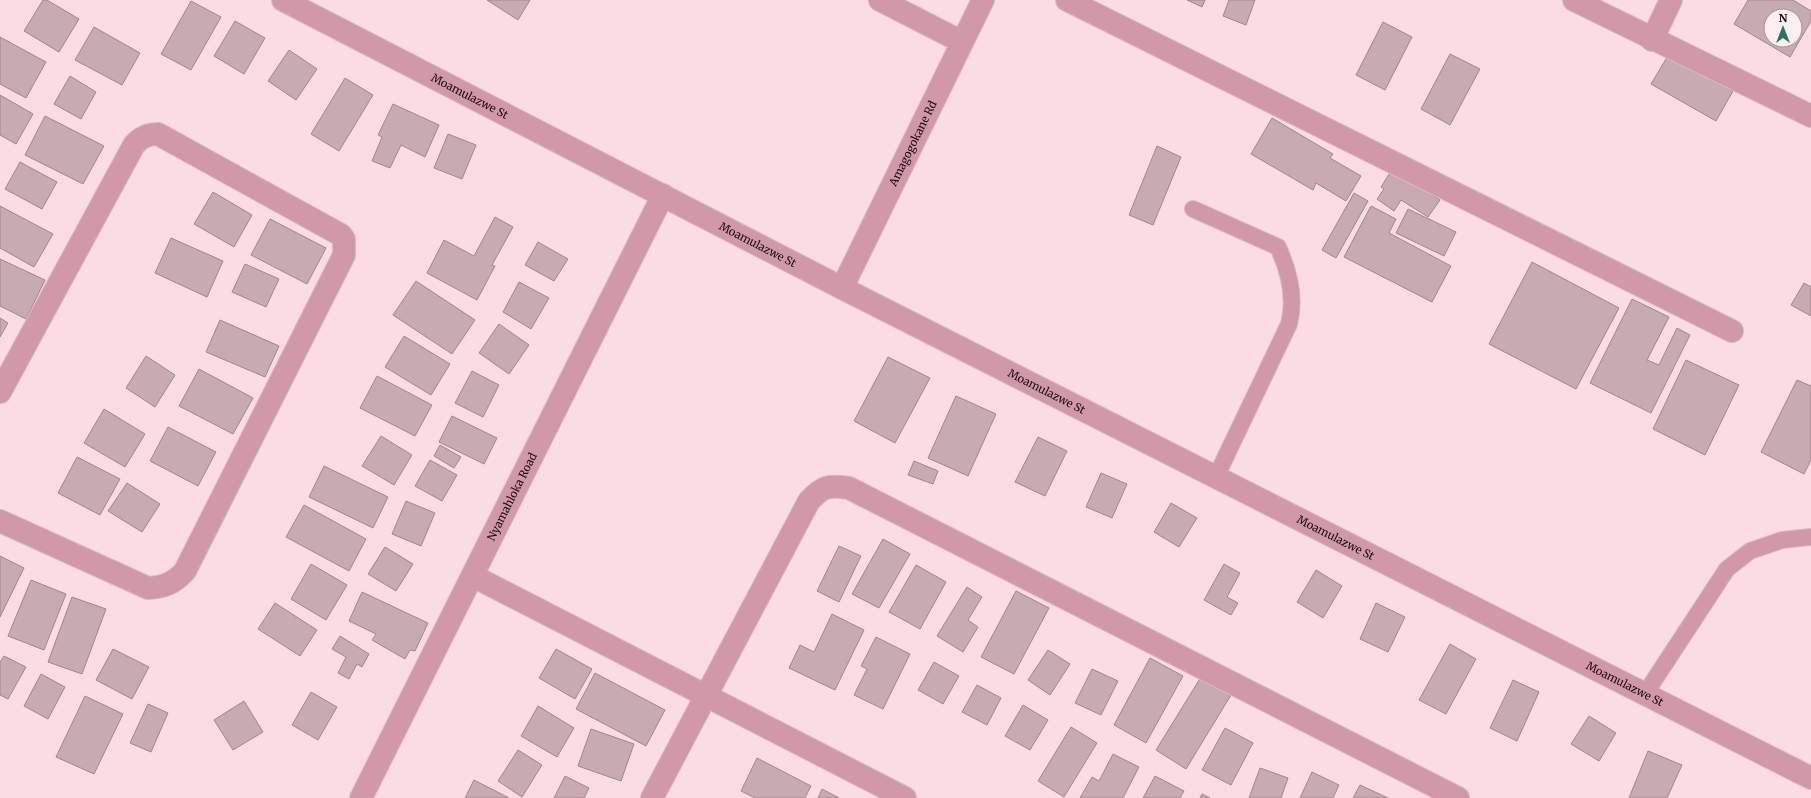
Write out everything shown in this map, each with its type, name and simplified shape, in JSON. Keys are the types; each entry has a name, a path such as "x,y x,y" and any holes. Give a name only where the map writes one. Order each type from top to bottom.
{"street":[{"name":"Moamulazwe St","path":"283,0 842,288 1811,778"},
{"path":"880,0 962,42"},
{"name":"Amagogokane Rd","path":"842,288 983,0"},
{"path":"1067,0 1732,332"},
{"path":"1574,0 1652,40 1811,116"},
{"path":"1652,40 1671,0"},
{"path":"0,392 134,145 148,134 158,134 341,235 344,239 344,254 185,571 175,581 162,587 148,588 0,521"},
{"name":"Nyamahloka Road","path":"360,798 473,576 663,195"},
{"path":"652,798 808,501 820,490 832,485 849,488 1458,798"},
{"path":"473,576 905,798"}],"lane":[{"path":"1193,209 1278,247 1287,266 1292,293 1293,311 1289,324 1216,477"},
{"path":"1645,694 1727,569 1750,551 1782,540 1811,537"}],"building":[{"path":"43,0 47,0 79,19 59,52 24,31"},
{"path":"487,0 530,0 518,20"},
{"path":"1187,0 1205,0 1202,7"},
{"path":"1229,0 1255,0 1246,25 1223,16"},
{"path":"1748,0 1793,0 1811,11 1811,21 1803,35 1803,8 1763,8 1763,41 1734,24"},
{"path":"191,1 221,17 191,70 161,54"},
{"path":"235,21 265,38 244,74 214,56"},
{"path":"1383,22 1412,37 1385,90 1356,75"},
{"path":"94,27 140,53 122,85 75,60"},
{"path":"0,37 46,62 26,98 0,84"},
{"path":"1775,48 1795,48 1790,57"},
{"path":"289,50 317,69 296,100 268,81"},
{"path":"1450,54 1480,69 1450,125 1421,109"},
{"path":"1669,54 1733,91 1716,121 1651,84"},
{"path":"70,76 96,92 81,119 54,104"},
{"path":"345,78 373,95 339,151 311,134"},
{"path":"0,95 33,114 16,144 0,135"},
{"path":"393,104 439,125 425,157 401,145 390,168 372,161 382,137 378,135"},
{"path":"45,116 104,146 83,184 25,155"},
{"path":"1272,118 1333,154 1330,158 1361,176 1346,201 1316,183 1313,190 1251,154"},
{"path":"448,134 476,145 462,179 434,168"},
{"path":"1157,146 1181,157 1153,225 1129,215"},
{"path":"20,162 57,182 42,209 5,189"},
{"path":"1393,168 1440,200 1428,217 1401,200 1394,211 1377,199 1384,189 1381,187"},
{"path":"213,192 252,215 234,247 194,224"},
{"path":"1354,193 1368,201 1336,258 1322,250"},
{"path":"0,206 53,234 34,267 0,248"},
{"path":"1371,206 1396,219 1389,233 1451,266 1432,302 1344,257"},
{"path":"1408,209 1456,232 1444,256 1396,233"},
{"path":"495,217 513,227 492,265 495,266 477,300 427,273 444,240 474,256"},
{"path":"270,219 326,248 307,284 251,255"},
{"path":"171,238 223,261 207,297 155,273"},
{"path":"538,242 568,259 554,281 525,265"},
{"path":"0,259 45,280 26,319 0,306"},
{"path":"1532,262 1619,308 1576,389 1489,344"},
{"path":"245,264 279,279 266,307 232,292"},
{"path":"416,281 475,320 452,354 393,315"},
{"path":"519,282 549,298 531,329 503,312"},
{"path":"1804,283 1811,287 1811,316 1791,305"},
{"path":"1632,299 1669,317 1647,360 1659,365 1677,328 1690,335 1651,413 1590,383"},
{"path":"0,318 8,323 0,337"},
{"path":"220,320 279,346 265,377 206,352"},
{"path":"499,324 529,345 509,374 479,353"},
{"path":"404,336 450,364 431,395 385,367"},
{"path":"146,356 175,375 155,407 126,388"},
{"path":"888,357 930,378 895,443 854,421"},
{"path":"1686,360 1739,385 1705,455 1653,429"},
{"path":"199,369 253,398 233,434 179,406"},
{"path":"472,371 499,385 483,417 455,403"},
{"path":"377,376 432,405 415,436 360,408"},
{"path":"1797,380 1811,386 1811,460 1804,474 1761,452"},
{"path":"956,396 996,414 968,476 928,458"},
{"path":"104,409 145,434 125,467 84,443"},
{"path":"452,416 497,438 484,464 439,442"},
{"path":"168,427 216,452 198,486 150,461"},
{"path":"381,436 412,455 394,485 362,466"},
{"path":"1038,437 1067,451 1045,496 1015,482"},
{"path":"440,445 461,457 454,468 434,456"},
{"path":"77,457 120,479 100,515 58,493"},
{"path":"430,460 457,475 442,501 415,486"},
{"path":"914,461 938,471 933,484 908,475"},
{"path":"324,466 388,497 373,528 309,497"},
{"path":"1101,473 1127,484 1112,518 1086,507"},
{"path":"127,483 160,504 142,532 108,511"},
{"path":"406,501 435,513 421,546 392,534"},
{"path":"1171,503 1197,518 1179,547 1154,532"},
{"path":"304,505 366,539 349,571 286,537"},
{"path":"883,539 910,554 879,608 852,594"},
{"path":"839,546 861,556 839,602 817,591"},
{"path":"385,547 413,564 396,591 368,574"},
{"path":"0,556 24,568 0,617"},
{"path":"311,564 347,585 326,620 291,599"},
{"path":"1224,564 1240,573 1227,597 1238,603 1231,615 1204,600"},
{"path":"916,565 946,582 920,629 889,612"},
{"path":"1316,570 1342,586 1323,618 1297,602"},
{"path":"31,580 66,594 44,650 8,636"},
{"path":"967,587 982,597 968,620 978,627 963,652 937,636"},
{"path":"1016,591 1049,608 1014,674 981,657"},
{"path":"362,592 428,623 415,651 410,650 405,659 372,640 376,634 349,621"},
{"path":"72,597 106,609 82,674 48,662"},
{"path":"275,603 317,630 300,656 258,629"},
{"path":"1376,603 1405,617 1388,652 1360,639"},
{"path":"832,614 864,630 835,690 789,668 800,645 814,652"},
{"path":"340,636 369,654 362,667 357,664 349,679 338,673 346,657 332,649"},
{"path":"876,637 910,654 883,709 854,695 867,669 861,666"},
{"path":"1450,644 1476,659 1446,714 1419,700"},
{"path":"113,649 149,667 132,699 96,680"},
{"path":"556,649 592,669 575,699 539,678"},
{"path":"1048,650 1070,664 1050,695 1028,680"},
{"path":"4,656 26,667 8,699 0,695 0,662"},
{"path":"1150,658 1183,676 1146,743 1114,725"},
{"path":"934,662 959,676 943,704 918,690"},
{"path":"1092,669 1118,681 1101,715 1075,703"},
{"path":"595,673 665,710 646,746 576,709"},
{"path":"41,674 65,687 48,719 24,706"},
{"path":"1201,677 1231,695 1186,769 1156,750"},
{"path":"1513,680 1539,692 1517,741 1490,728"},
{"path":"977,685 1001,698 987,725 962,712"},
{"path":"311,692 337,707 318,740 292,725"},
{"path":"85,696 123,714 94,774 56,757"},
{"path":"244,701 263,732 233,750 214,720"},
{"path":"148,704 168,713 151,752 130,743"},
{"path":"1023,705 1048,720 1030,750 1005,736"},
{"path":"538,706 574,728 557,757 521,736"},
{"path":"1589,716 1616,733 1599,761 1571,744"},
{"path":"1071,727 1097,743 1064,797 1038,781"},
{"path":"1225,728 1253,743 1231,785 1202,770"},
{"path":"591,729 634,744 621,781 578,766"},
{"path":"518,750 542,765 522,797 498,781"},
{"path":"1648,751 1682,765 1667,798 1629,798"},
{"path":"1113,754 1139,767 1123,798 1080,798 1092,777 1099,781"},
{"path":"757,758 811,786 805,798 755,798 741,791"},
{"path":"1260,768 1288,778 1281,798 1249,798"},
{"path":"1312,772 1339,785 1333,798 1300,798"},
{"path":"565,776 589,788 584,798 554,798"},
{"path":"1155,776 1184,791 1180,798 1143,798"},
{"path":"474,780 509,798 465,798"},
{"path":"1360,785 1388,798 1353,798"},
{"path":"822,789 839,798 818,798"},
{"path":"1202,794 1210,798 1200,798"}]}
